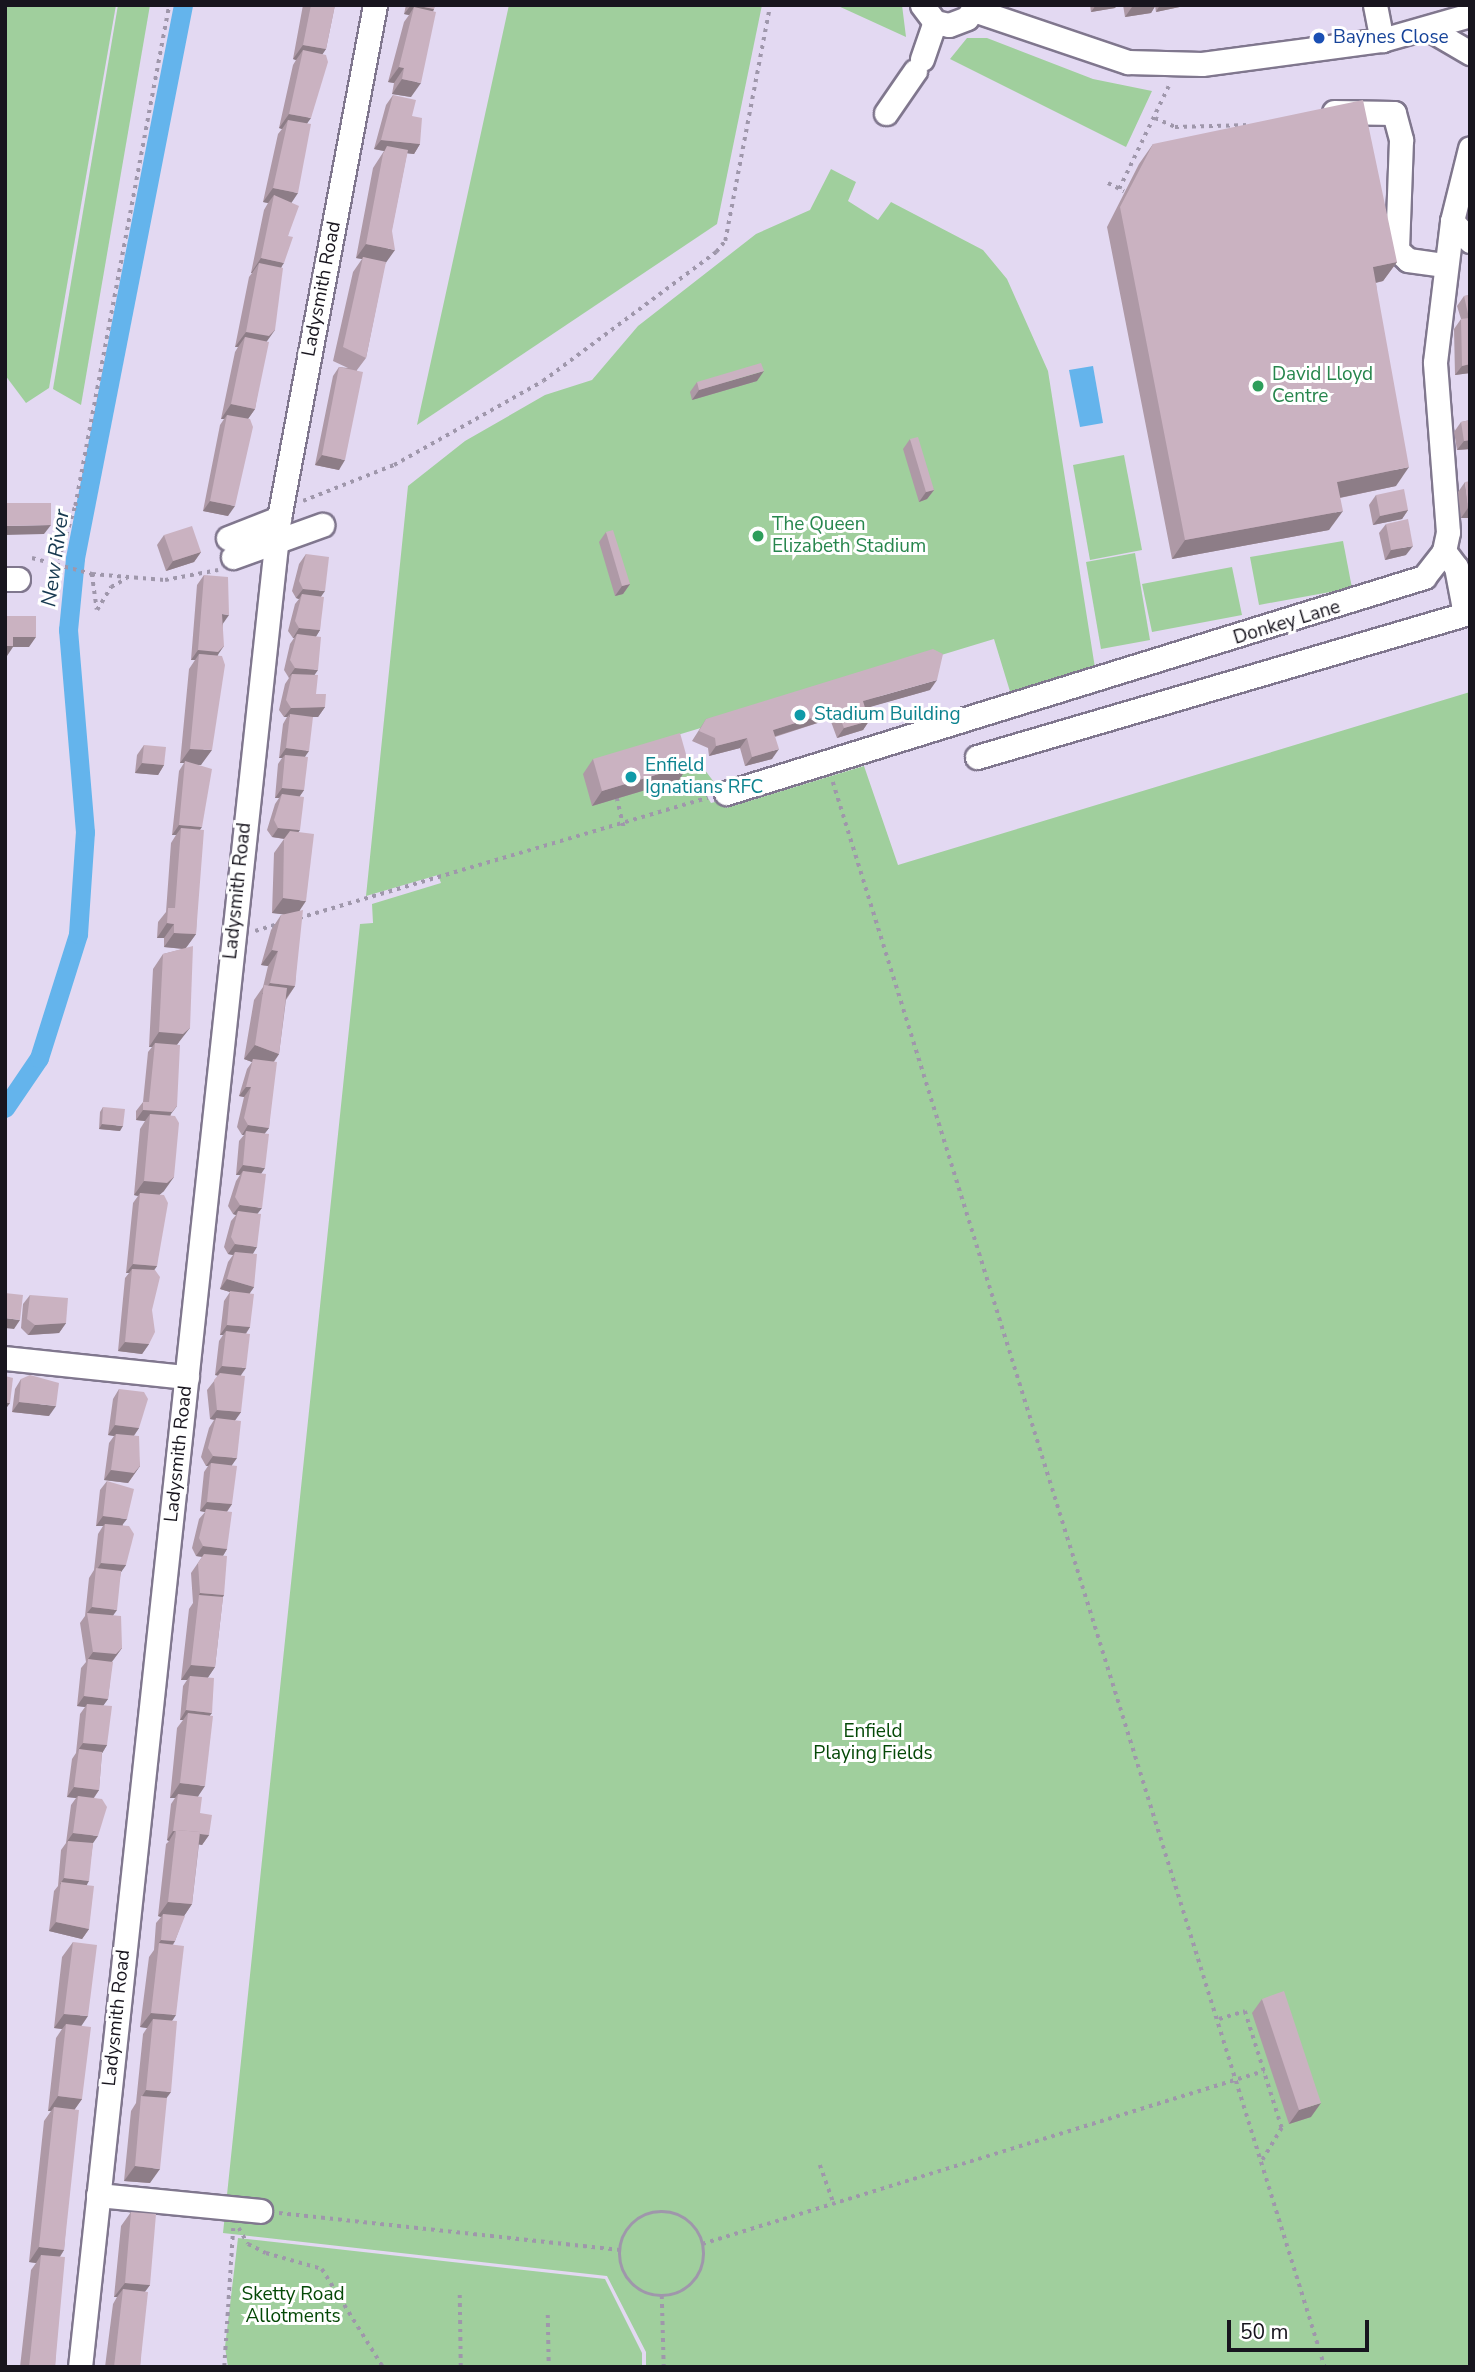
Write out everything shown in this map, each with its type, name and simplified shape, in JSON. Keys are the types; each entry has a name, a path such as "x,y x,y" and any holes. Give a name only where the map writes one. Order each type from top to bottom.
{"street":[{"name":"Ladysmith Road","path":"80,2367 276,542 375,5"},
{"path":"1375,5 1381,40"},
{"path":"886,113 918,65 929,13 959,23 975,8 1128,62 1179,64 1281,58 1381,40 1429,29 1470,15"},
{"path":"1429,29 1470,53"},
{"path":"1311,115 1361,108 1394,113 1401,140 1397,250 1408,260 1445,265"},
{"path":"977,757 1465,614 1456,567 1444,551 1448,513 1435,362 1452,221 1470,148"},
{"path":"1452,221 1470,241"},
{"path":"228,555 280,513"},
{"path":"228,555 276,542 322,525"},
{"name":"Donkey Lane","path":"726,793 826,760 1402,587 1424,577 1444,551"},
{"path":"5,1358 187,1377"},
{"path":"98,2195 260,2211"}],"path":[{"path":"57,568 75,506 169,5"},
{"path":"280,513 394,465 542,381 716,252 725,241 770,5"},
{"path":"1108,183 1122,190 1179,64"},
{"path":"1155,118 1175,127 1262,123"},
{"path":"32,558 57,568 91,574 165,580 228,555"},
{"path":"91,574 97,610 111,587 129,577"},
{"path":"826,760 1325,2367"},
{"path":"243,932 624,827 726,793"},
{"path":"617,799 624,827"},
{"path":"1218,2020 1245,2011 1282,2128 1261,2163"},
{"path":"702,2244 1264,2071"},
{"path":"820,2165 834,2204"},
{"path":"224,2367 234,2209"},
{"path":"234,2209 248,2244 321,2269 383,2367"},
{"path":"260,2211 620,2250"},
{"path":"660,2213 681,2217 702,2244 698,2275 676,2294 662,2297 632,2285 620,2250 633,2224 660,2213"},
{"path":"460,2295 461,2367"},
{"path":"662,2297 664,2367"},
{"path":"548,2315 549,2367"}],"green space":[{"path":"5,5 116,5 49,388 26,403 5,375"},
{"path":"118,5 150,5 81,405 53,389"},
{"path":"509,5 762,5 717,224 417,425"},
{"path":"836,5 902,5 906,37"},
{"path":"967,38 987,38 1093,79 1152,91 1126,147 950,59"},
{"name":"Enfield Playing Fields","path":"831,169 856,182 848,201 878,220 891,202 983,250 1007,279 1048,371 1095,668 1012,698 994,639 615,754 698,761 720,790 706,795 711,803 723,800 726,808 864,766 898,865 1470,692 1470,2367 646,2367 646,2352 607,2276 223,2233 360,924 373,923 372,904 441,883 438,875 366,896 408,486 465,441 545,395 592,380 638,326 756,234 810,210"},
{"path":"1124,455 1142,550 1090,560 1073,465"},
{"path":"1343,541 1352,588 1259,605 1250,557"},
{"path":"1135,553 1150,640 1101,649 1086,562"},
{"path":"1232,567 1242,615 1152,632 1142,584"},
{"name":"Sketty Road Allotments","path":"238,2238 605,2279 642,2353 642,2367 228,2367 225,2347"}],"water":[{"path":"1093,366 1103,423 1080,427 1069,370"}],"building":[{"path":"311,5 335,5 326,49 303,45"},
{"path":"414,5 435,5 434,9"},
{"path":"414,7 436,12 421,83 402,79 404,68 399,67"},
{"path":"303,50 326,55 328,62 311,118 289,114"},
{"path":"393,95 416,100 412,116 422,118 420,144 381,140"},
{"name":"David Lloyd Centre","path":"1363,100 1397,262 1373,267 1409,467 1337,482 1343,511 1185,540 1120,207 1153,144"},
{"path":"288,120 311,124 298,193 273,188"},
{"path":"387,146 408,150 392,231 395,250 366,244 383,154"},
{"path":"274,195 299,206 288,236 293,237 284,263 261,258"},
{"path":"363,257 386,262 366,358 343,347"},
{"path":"259,263 283,268 275,330 269,336 246,332"},
{"path":"1470,295 1470,364 1462,366 1461,319 1469,318 1464,296"},
{"path":"245,337 269,342 255,409 231,404"},
{"path":"761,363 764,371 699,390 697,382"},
{"path":"339,367 363,372 345,460 322,455"},
{"path":"227,415 250,419 253,427 235,506 210,501"},
{"path":"1470,420 1470,440 1464,441 1461,422"},
{"path":"918,437 934,490 926,492 910,439"},
{"path":"1470,481 1470,508 1468,508 1465,482"},
{"path":"1404,489 1408,510 1380,516 1376,495"},
{"path":"5,503 51,503 51,525 5,526"},
{"path":"1408,519 1413,546 1391,550 1386,524"},
{"path":"192,526 201,552 173,561 164,535"},
{"path":"613,530 630,584 622,586 606,532"},
{"path":"306,554 329,557 325,591 303,589 299,581"},
{"path":"204,575 228,577 229,615 222,614 224,646 218,652 198,650"},
{"path":"302,594 324,597 320,630 299,628 295,621"},
{"path":"5,616 36,616 36,637 13,637 13,646 5,646"},
{"path":"297,634 321,637 318,670 295,668 290,660"},
{"name":"Stadium Building","path":"933,649 943,654 937,680 863,701 869,721 844,728 837,710 773,730 779,749 752,757 747,738 716,746 715,738 699,731 706,719"},
{"path":"199,654 222,656 225,665 212,750 190,749"},
{"path":"292,674 318,675 316,694 326,694 325,707 291,708 286,700"},
{"path":"290,714 313,717 309,751 286,748"},
{"path":"680,733 689,765 602,791 593,759"},
{"path":"144,745 166,747 164,765 142,763"},
{"path":"285,755 308,757 304,790 282,788"},
{"path":"185,761 212,769 202,827 179,825"},
{"path":"282,794 304,797 300,830 278,828 274,820"},
{"path":"181,828 204,830 196,934 174,933 174,924 167,923 168,908 175,908"},
{"path":"290,831 314,834 306,901 283,898 284,839"},
{"path":"303,910 295,986 270,983 278,951 272,950 281,915"},
{"path":"193,946 190,1028 183,1034 159,1032 163,954"},
{"path":"264,985 287,988 279,1054 255,1045"},
{"path":"155,1043 180,1045 177,1106 172,1112 143,1110 143,1102 149,1102"},
{"path":"253,1059 277,1062 269,1128 248,1125 244,1118 251,1087 246,1087"},
{"path":"103,1107 125,1109 123,1126 102,1124"},
{"path":"150,1114 175,1116 179,1123 174,1177 167,1183 144,1181"},
{"path":"246,1131 269,1134 265,1168 243,1165"},
{"path":"243,1171 266,1174 262,1208 240,1205 235,1197"},
{"path":"140,1193 164,1195 168,1203 157,1266 133,1264"},
{"path":"238,1211 261,1214 257,1247 235,1244 231,1237"},
{"path":"235,1252 257,1254 254,1287 227,1279"},
{"path":"132,1269 155,1270 160,1277 152,1310 155,1332 149,1344 125,1342"},
{"path":"230,1291 254,1294 250,1327 227,1325"},
{"path":"5,1293 23,1295 20,1320 5,1318"},
{"path":"30,1295 68,1298 66,1323 35,1325 27,1319"},
{"path":"226,1331 250,1334 246,1368 222,1366"},
{"path":"220,1373 245,1376 241,1412 217,1410 214,1380"},
{"path":"30,1375 59,1383 56,1406 19,1402 21,1379"},
{"path":"5,1376 13,1378 10,1403 5,1402"},
{"path":"119,1389 144,1392 148,1399 139,1428 115,1425"},
{"path":"216,1418 241,1421 237,1458 213,1456 208,1448"},
{"path":"116,1434 139,1436 140,1466 134,1473 111,1470"},
{"path":"211,1463 237,1466 232,1504 207,1502"},
{"path":"107,1481 134,1489 127,1519 103,1516"},
{"path":"206,1509 232,1512 227,1549 203,1546 199,1538"},
{"path":"105,1524 129,1526 134,1534 126,1565 101,1563"},
{"path":"204,1554 227,1556 224,1595 200,1593 198,1563"},
{"path":"96,1568 121,1571 117,1610 92,1607"},
{"path":"199,1595 223,1597 215,1667 191,1665"},
{"path":"87,1613 121,1616 122,1648 116,1654 93,1652"},
{"path":"88,1659 113,1662 108,1699 84,1696"},
{"path":"190,1676 214,1678 212,1713 186,1710"},
{"path":"87,1704 112,1706 107,1745 83,1743"},
{"path":"188,1713 213,1716 205,1786 180,1783"},
{"path":"79,1749 102,1752 99,1790 74,1787"},
{"path":"178,1794 202,1797 200,1813 212,1815 209,1835 173,1831"},
{"path":"78,1796 102,1799 107,1807 98,1836 73,1833"},
{"path":"176,1830 200,1832 192,1904 168,1902"},
{"path":"68,1841 93,1843 89,1881 64,1878"},
{"path":"61,1882 94,1886 89,1929 56,1922"},
{"path":"163,1914 185,1916 175,1941 161,1940"},
{"path":"73,1942 97,1945 88,2016 64,2014"},
{"path":"159,1943 184,1946 176,2015 151,2013"},
{"path":"1284,1991 1321,2103 1299,2110 1262,1999"},
{"path":"153,2019 177,2021 171,2092 146,2090"},
{"path":"66,2024 91,2027 82,2099 58,2096"},
{"path":"141,2096 167,2098 160,2169 135,2166"},
{"path":"54,2107 79,2110 64,2250 39,2247"},
{"path":"131,2212 156,2214 150,2285 125,2283"},
{"path":"41,2255 65,2257 55,2367 29,2367"},
{"path":"123,2289 148,2292 140,2367 114,2367"}],"waterway":[{"name":"New River","path":"5,1108 39,1058 78,934 85,832 68,630 75,558 183,5"}],"place":[{"name":"Baynes Close","path":"1319,38"},
{"name":"David Lloyd Centre","path":"1258,386"},
{"name":"The Queen Elizabeth Stadium","path":"758,536"},
{"name":"Stadium Building","path":"800,715"},
{"name":"Enfield Ignatians RFC","path":"631,777"}]}
